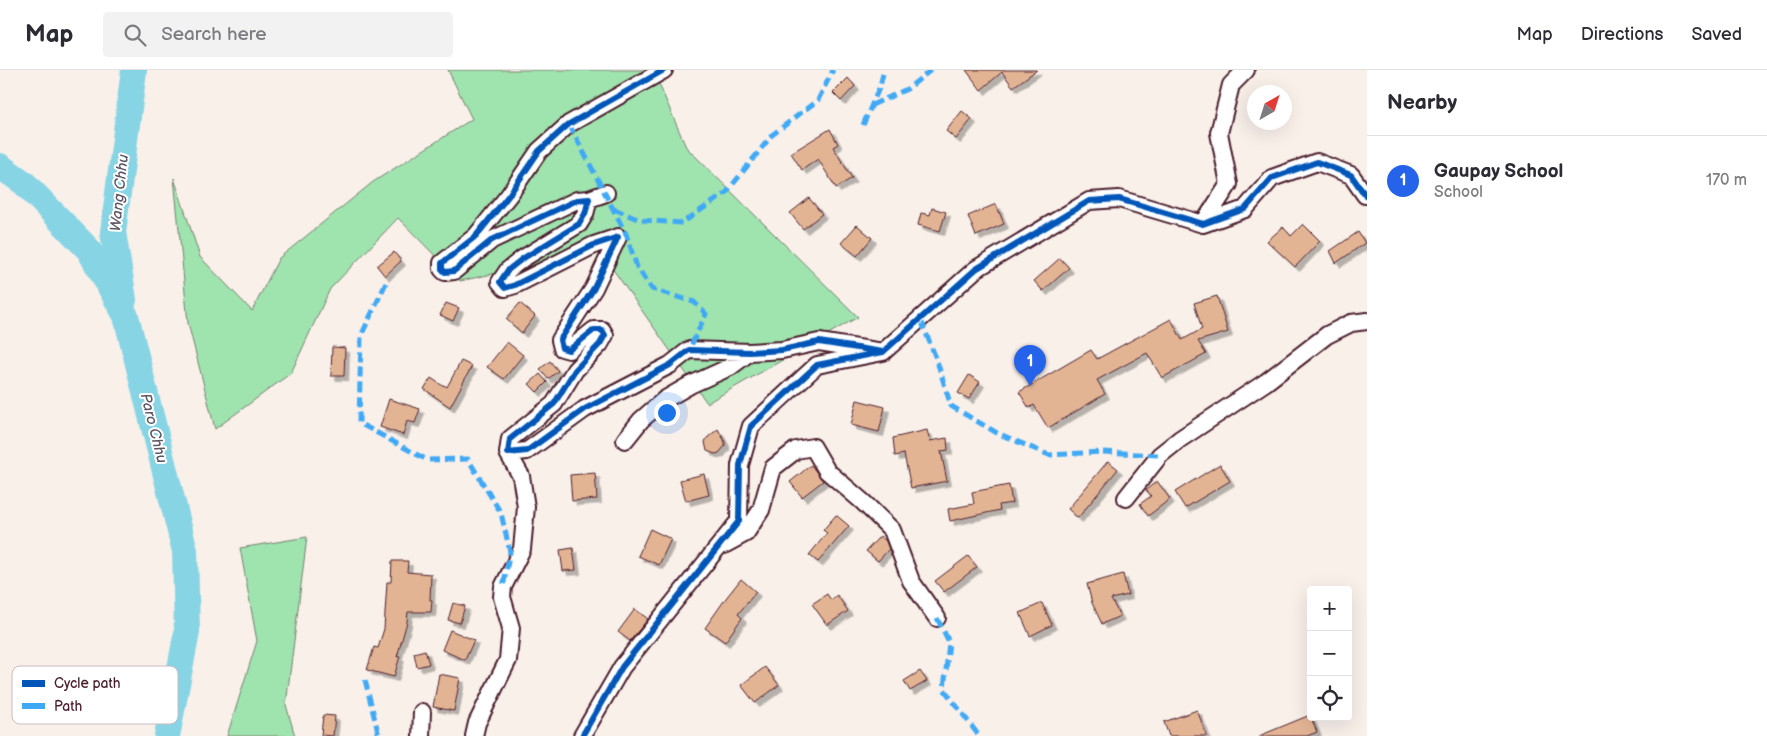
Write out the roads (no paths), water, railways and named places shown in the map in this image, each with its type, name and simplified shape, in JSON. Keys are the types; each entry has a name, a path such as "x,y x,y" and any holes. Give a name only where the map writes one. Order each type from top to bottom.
{"street":[{"path":"606,193 589,199 577,200 492,240 454,271 445,272 442,269 442,263 476,236 509,195 539,151 569,124 664,70"},
{"path":"1203,224 1229,184 1219,133 1231,85 1246,70"},
{"path":"582,736 622,667 740,521 740,465 751,426 817,365 883,352 976,269 1089,201 1119,199 1203,224 1245,208 1272,178 1317,162 1351,175 1367,196"},
{"path":"474,736 478,723 508,660 511,628 502,597 503,587 522,549 526,507 521,476 508,453 510,439 554,404 575,370 600,344 605,335 602,330 594,330 568,350 562,348 560,340 594,288 622,236 594,245 515,285 505,288 500,282 508,270 522,259 579,224 585,214 589,199"},
{"path":"1126,498 1160,455 1180,439 1266,382 1327,335 1351,323 1367,321"},
{"path":"508,453 527,451 584,409 670,365 689,350 750,352 782,350 819,342 883,352"},
{"path":"625,440 641,420 664,400 690,385 730,367 750,352"},
{"path":"711,555 728,542 746,532 761,510 773,468 796,450 813,447 827,471 892,530 911,581 937,618"},
{"path":"421,736 422,712"}],"waterway":[{"name":"Wang Chhu","path":"124,300 113,232 134,70"},
{"name":"Paro Chhu","path":"0,166 24,183 89,250 126,316 185,551 187,632 178,679"},
{"name":"Paro Chhu","path":"167,736 169,724"}],"place":[{"name":"Gaupay School","path":"1030,386"}]}
